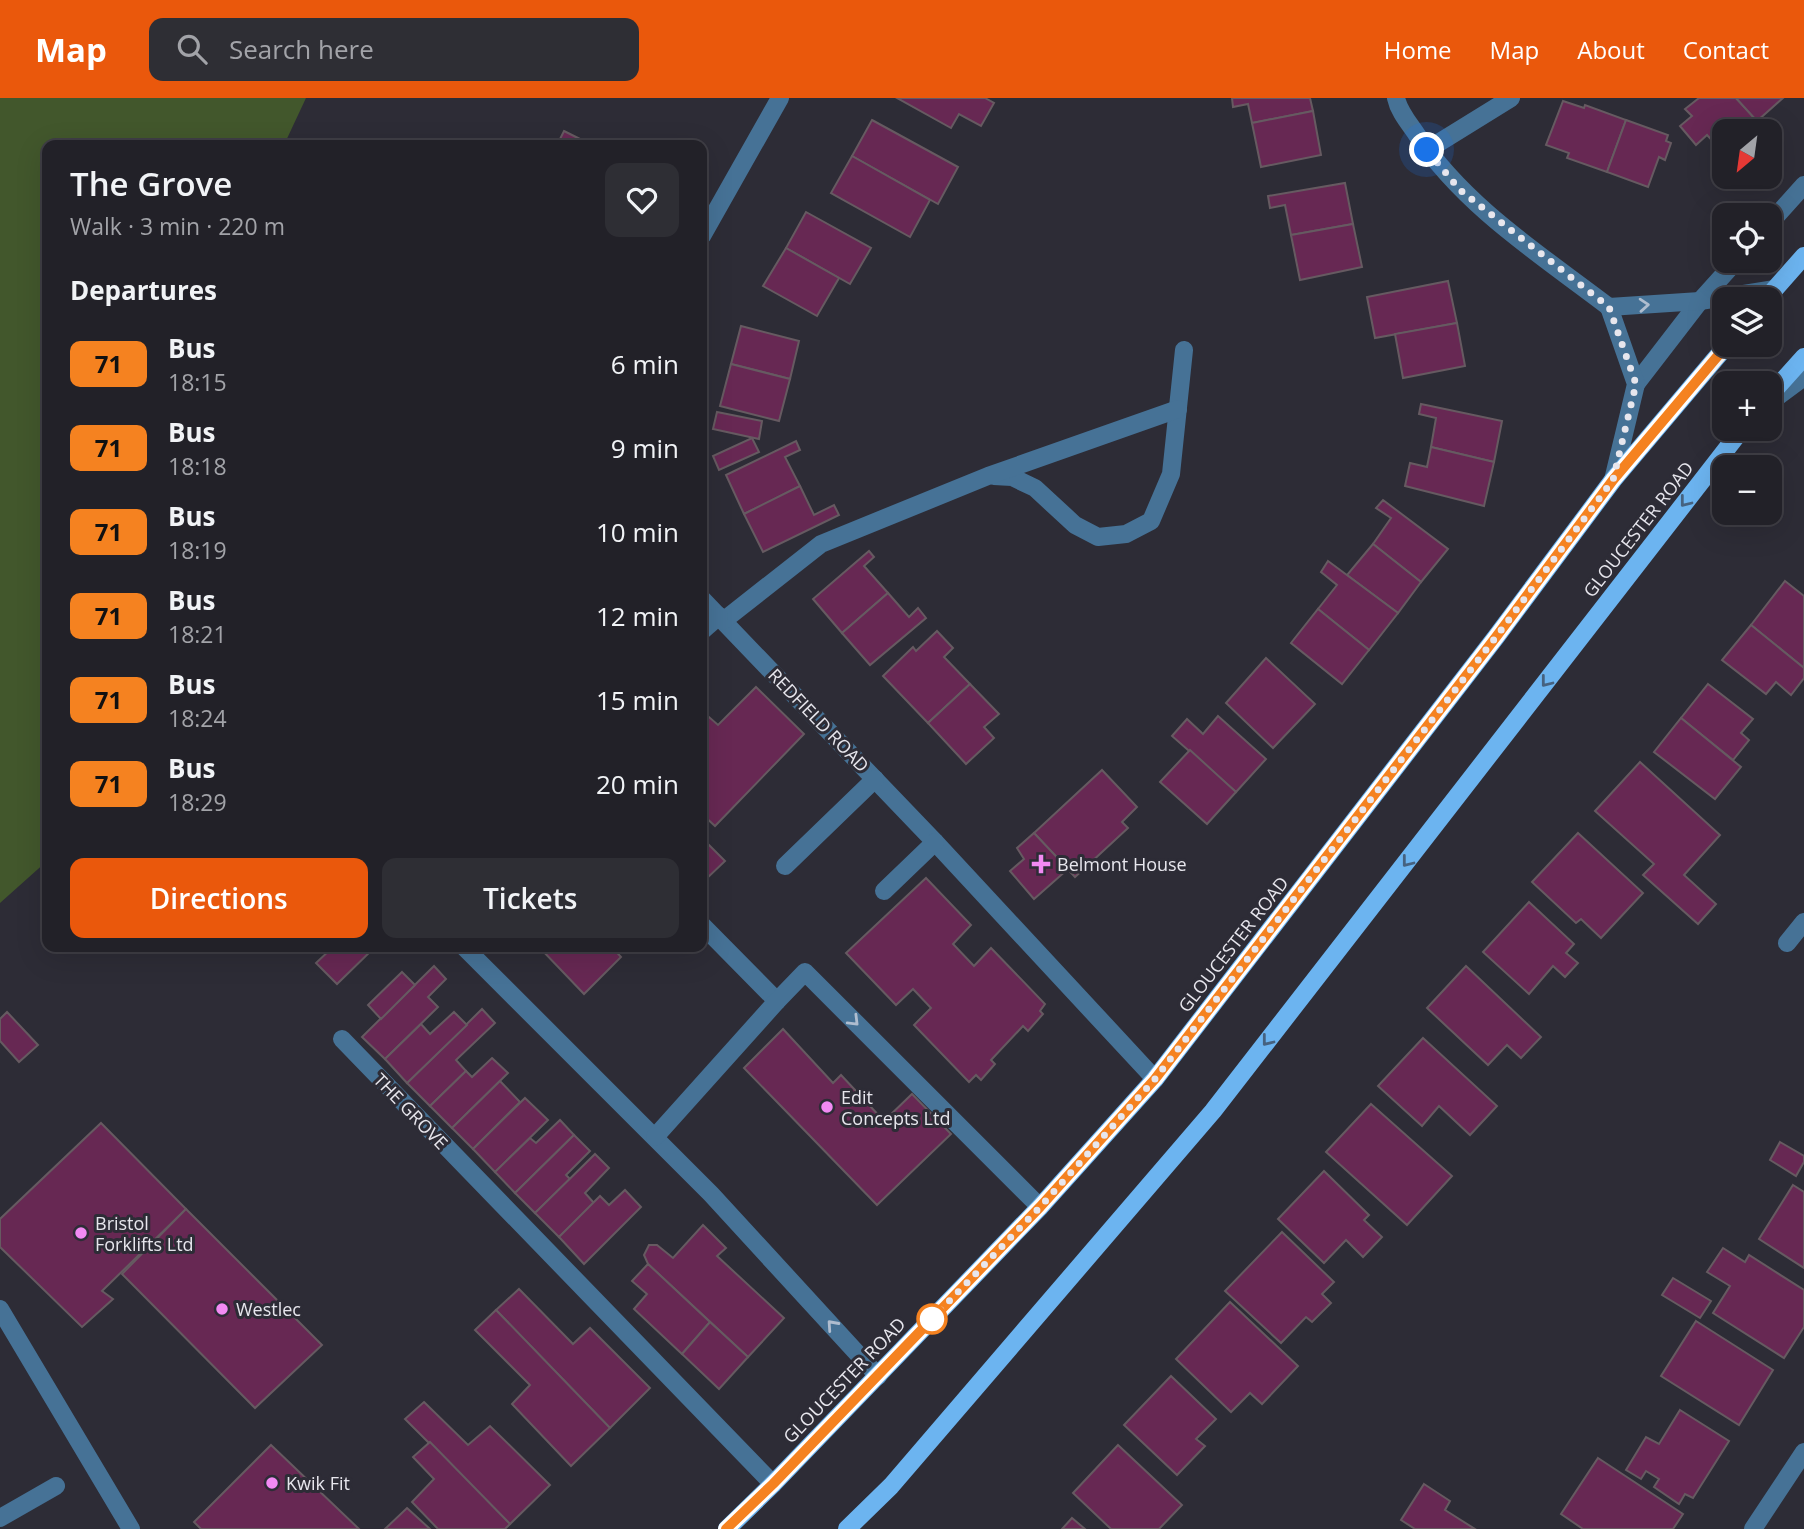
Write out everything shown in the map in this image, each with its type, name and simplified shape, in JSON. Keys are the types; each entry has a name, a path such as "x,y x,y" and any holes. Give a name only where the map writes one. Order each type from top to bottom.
{"main road":[{"path":"1776,287 1804,256"},
{"name":"GLOUCESTER ROAD","path":"727,1529 1040,1207 1155,1079 1496,637 1613,480 1717,357"},
{"path":"1782,382 1804,358"},
{"name":"GLOUCESTER ROAD","path":"847,1529 891,1486 1213,1111 1733,441"},
{"path":"859,1529 891,1486"}],"street":[{"path":"707,227 780,98"},
{"path":"1396,98 1398,107 1427,150 1460,190 1609,307 1636,384"},
{"path":"1427,150 1511,98"},
{"path":"1782,210 1804,185"},
{"path":"1613,480 1636,384 1700,301 1725,273"},
{"path":"1609,307 1712,300"},
{"path":"988,476 1012,477 1035,488 1075,525 1098,537 1126,534 1151,521 1171,474 1184,350"},
{"path":"1782,393 1804,377"},
{"path":"707,628 821,544 988,476 1178,409"},
{"name":"REDFIELD ROAD","path":"707,604 876,779 1155,1079"},
{"path":"785,866 876,779"},
{"path":"884,891 935,842"},
{"path":"1787,943 1804,922"},
{"path":"707,930 776,1001"},
{"path":"469,952 711,1194 878,1376"},
{"path":"655,1137 776,1001 806,972 1040,1207"},
{"name":"THE GROVE","path":"342,1039 773,1484"},
{"path":"0,1309 131,1529"},
{"path":"1753,1529 1804,1452"},
{"path":"0,1518 56,1486"}],"green space":[{"path":"0,98 306,98 286,140 42,140 42,865 0,903"}],"building":[{"path":"897,98 985,98 994,103 981,126 959,114 951,128"},
{"path":"1232,98 1310,98 1313,111 1252,123 1248,104 1233,107"},
{"path":"1699,98 1736,98 1755,119 1712,119 1712,140 1707,135 1696,145 1680,126 1692,116 1685,109"},
{"path":"1736,98 1783,98 1759,119 1755,119"},
{"path":"1563,101 1584,108 1585,105 1626,120 1607,172 1567,158 1569,153 1546,145"},
{"path":"1313,111 1321,155 1261,167 1252,123"},
{"path":"872,120 958,167 938,204 852,156"},
{"path":"1626,120 1668,135 1666,141 1671,143 1665,160 1659,157 1648,187 1607,172"},
{"path":"564,131 582,140 560,140"},
{"path":"852,156 930,200 910,237 831,193"},
{"path":"1345,183 1353,224 1291,235 1285,205 1270,208 1268,196"},
{"path":"806,212 871,248 850,284 786,248"},
{"path":"1353,224 1362,267 1300,280 1291,235"},
{"path":"786,248 839,278 817,316 763,286"},
{"path":"1448,281 1457,323 1375,338 1367,297"},
{"path":"1457,323 1465,366 1403,378 1395,334"},
{"path":"741,326 799,341 790,379 731,364"},
{"path":"731,364 790,379 779,421 720,406"},
{"path":"1421,404 1502,421 1494,462 1431,447 1436,418 1419,414"},
{"path":"717,412 762,421 759,439 713,429"},
{"path":"752,438 759,452 719,470 713,456"},
{"path":"796,441 800,450 785,457 800,486 744,514 726,475"},
{"path":"1431,447 1494,462 1484,506 1405,486 1410,463 1427,467"},
{"path":"800,486 814,515 834,505 839,515 763,552 744,514"},
{"path":"1383,500 1448,549 1421,582 1373,544 1391,518 1376,508"},
{"path":"1373,544 1421,582 1398,613 1347,575"},
{"path":"869,551 874,557 864,566 888,593 842,633 813,599"},
{"path":"1328,561 1398,613 1369,650 1318,609 1337,585 1321,572"},
{"path":"1785,581 1804,596 1804,668 1751,625"},
{"path":"888,593 909,617 918,608 926,618 870,665 842,633"},
{"path":"1318,609 1369,650 1342,684 1291,643"},
{"path":"1751,625 1804,668 1804,678 1791,695 1776,682 1766,694 1722,660"},
{"path":"937,631 953,648 944,657 970,684 928,723 883,676 913,647 916,651"},
{"path":"1266,658 1315,704 1273,748 1226,703"},
{"path":"970,684 999,714 984,727 994,738 966,764 928,723"},
{"path":"1708,684 1753,719 1741,733 1749,740 1733,760 1681,718"},
{"path":"756,687 804,734 715,826 707,819 707,719 709,717 718,725"},
{"path":"1218,716 1266,759 1236,792 1172,736 1187,719 1203,734"},
{"path":"1681,718 1741,767 1715,799 1654,752"},
{"path":"1190,750 1236,792 1207,824 1160,782"},
{"path":"1640,762 1720,835 1684,875 1716,904 1698,924 1643,875 1654,864 1595,811"},
{"path":"1102,770 1137,807 1122,822 1128,828 1075,877 1034,833"},
{"name":"Belmont House","path":"1034,833 1068,869 1034,899 1010,871 1024,859 1017,848"},
{"path":"1578,833 1643,893 1601,938 1581,919 1576,923 1532,882"},
{"path":"707,843 725,861 707,878"},
{"path":"926,878 971,925 953,944 974,966 991,948 1045,1004 1040,1011 1043,1014 1028,1031 1023,1026 991,1060 995,1064 981,1080 976,1075 969,1082 914,1025 931,1008 913,989 896,1005 846,953"},
{"path":"1529,902 1574,944 1566,953 1578,963 1565,977 1553,966 1529,994 1483,952"},
{"path":"328,952 370,952 337,984 316,963"},
{"path":"544,952 616,952 621,957 584,994"},
{"path":"434,966 446,979 428,997 438,1007 385,1059 362,1037"},
{"path":"1466,966 1541,1037 1521,1058 1507,1045 1488,1065 1427,1008"},
{"path":"402,972 415,985 381,1019 368,1005"},
{"path":"482,1009 495,1023 456,1060 466,1071 430,1106 407,1083"},
{"path":"7,1012 38,1045 19,1062 0,1041 0,1019"},
{"path":"454,1012 467,1025 407,1083 385,1059 421,1024 430,1034"},
{"name":"Edit Concepts Ltd","path":"783,1029 833,1083 841,1075 884,1121 912,1094 951,1134 877,1205 744,1068"},
{"path":"1423,1038 1497,1106 1470,1135 1439,1106 1422,1126 1378,1086"},
{"path":"492,1058 508,1073 452,1128 430,1106 466,1071 472,1077"},
{"path":"500,1081 520,1102 473,1149 452,1128"},
{"path":"525,1098 548,1120 495,1172 473,1149"},
{"path":"1371,1104 1452,1176 1407,1225 1326,1152"},
{"path":"560,1120 574,1135 515,1193 495,1172 530,1138 536,1143"},
{"name":"Bristol Forklifts Ltd","path":"101,1123 186,1209 102,1291 113,1299 82,1327 0,1247 0,1219"},
{"path":"574,1135 590,1151 566,1175 570,1179 535,1213 515,1193"},
{"path":"1780,1142 1804,1156 1804,1162 1796,1176 1770,1160"},
{"path":"595,1154 609,1168 585,1193 594,1203 559,1237 535,1213"},
{"path":"1324,1171 1369,1215 1364,1220 1382,1237 1363,1257 1346,1240 1324,1263 1278,1219"},
{"path":"1793,1185 1804,1192 1804,1268 1759,1239"},
{"path":"625,1190 641,1207 584,1264 559,1237 600,1196 609,1205"},
{"name":"Westlec","path":"186,1209 322,1345 255,1408 122,1274"},
{"path":"703,1225 726,1248 717,1256 784,1318 748,1357 648,1264 644,1255 649,1245 657,1245 673,1258"},
{"path":"1282,1232 1334,1282 1322,1294 1331,1303 1312,1322 1306,1317 1281,1343 1225,1291"},
{"path":"1723,1248 1745,1262 1749,1255 1804,1290 1804,1327 1784,1358 1713,1313 1730,1286 1707,1272"},
{"path":"648,1264 710,1322 682,1354 634,1309 647,1294 632,1281"},
{"path":"1673,1278 1711,1301 1700,1318 1662,1295"},
{"path":"519,1289 573,1344 590,1328 650,1388 610,1428 496,1310"},
{"path":"1230,1302 1298,1366 1262,1404 1250,1393 1231,1412 1176,1359"},
{"path":"496,1310 610,1428 571,1466 512,1404 530,1385 475,1330"},
{"path":"1696,1321 1773,1370 1739,1425 1661,1376"},
{"path":"710,1322 748,1357 719,1389 682,1354"},
{"path":"1171,1376 1216,1419 1196,1439 1205,1446 1177,1475 1124,1425"},
{"path":"424,1402 468,1445 490,1426 550,1485 510,1524 405,1419"},
{"path":"1680,1410 1729,1441 1693,1498 1685,1494 1679,1504 1654,1487 1659,1479 1646,1471 1641,1479 1626,1470 1646,1437 1659,1444"},
{"path":"430,1442 510,1524 505,1529 438,1529 412,1502 434,1479 413,1457"},
{"name":"Kwik Fit","path":"271,1445 359,1529 201,1529 194,1522"},
{"path":"1118,1445 1182,1505 1159,1529 1111,1529 1073,1493"},
{"path":"1598,1458 1683,1514 1673,1529 1583,1529 1561,1514"},
{"path":"1424,1484 1450,1501 1445,1510 1475,1529 1415,1529 1401,1520"},
{"path":"407,1508 430,1529 385,1529"},
{"path":"1072,1518 1085,1529 1062,1529"}],"bus line":[{"name":"71","path":"726,1529 773,1484 1040,1207 1155,1079 1496,637 1613,480 1717,357"}],"place":[{"name":"Belmont House","path":"1041,864"},
{"name":"Edit Concepts Ltd","path":"827,1107"},
{"name":"Bristol Forklifts Ltd","path":"81,1233"},
{"name":"Westlec","path":"222,1309"},
{"name":"Kwik Fit","path":"272,1483"}],"route":[{"path":"932,1319 1040,1207 1155,1079 1496,637 1613,480 1636,384 1609,307 1460,190 1427,150"}]}
